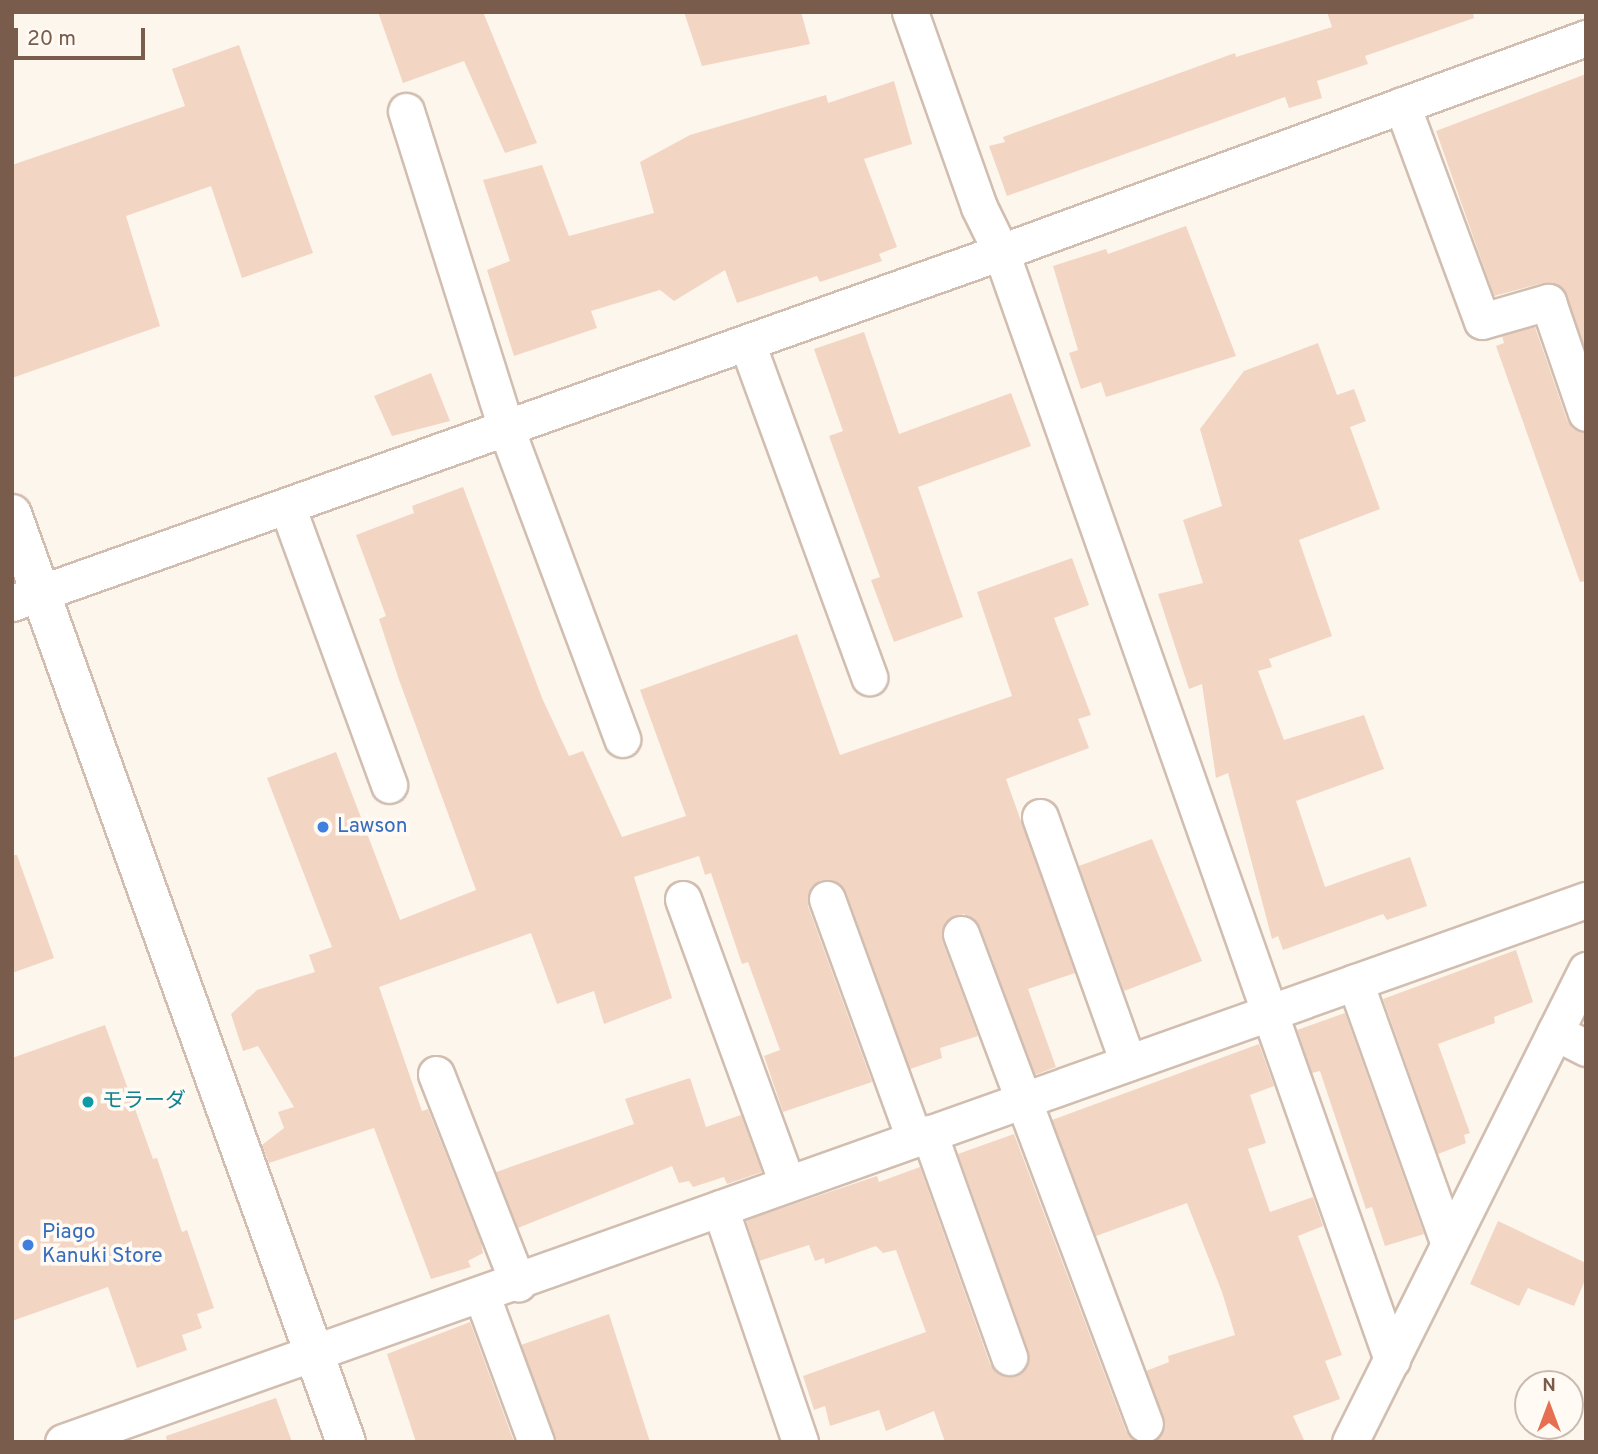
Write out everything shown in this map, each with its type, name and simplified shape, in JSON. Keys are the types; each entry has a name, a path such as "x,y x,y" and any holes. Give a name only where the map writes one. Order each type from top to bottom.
{"street":[{"path":"910,12 979,207 1000,252 1392,1360"},
{"path":"28,598 747,343 1586,38"},
{"path":"1402,105 1482,321 1548,302 1586,413"},
{"path":"406,111 506,429 622,739"},
{"path":"747,343 869,677"},
{"path":"286,506 389,785"},
{"path":"12,514 28,598 316,1355 346,1442"},
{"path":"1040,817 1128,1063"},
{"path":"683,899 787,1183"},
{"path":"827,900 1009,1357"},
{"path":"63,1442 316,1355 787,1183 1586,901"},
{"path":"961,934 1026,1099 1144,1423"},
{"path":"1350,1442 1586,970"},
{"path":"1356,982 1449,1244"},
{"path":"1555,1032 1586,1048"},
{"path":"436,1074 518,1283"},
{"path":"720,1208 800,1442"},
{"path":"482,1296 536,1442"}],"building":[{"path":"378,12 483,12 537,143 505,153 464,61 403,83"},
{"path":"684,12 801,12 810,44 702,66"},
{"path":"1327,12 1473,12 1474,18 1365,56 1368,64 1317,81 1322,98 1289,108 1285,97 1007,196 989,146 1005,142 1003,137 1235,53 1236,57 1332,27"},
{"path":"239,45 313,253 242,278 211,186 126,216 160,326 12,378 12,165 185,106 172,69"},
{"path":"1586,74 1586,350 1561,287 1543,283 1494,296 1436,131"},
{"path":"894,81 912,144 864,159 897,247 879,254 882,261 820,282 817,276 737,303 725,270 674,301 660,290 591,311 597,328 514,356 487,270 510,261 483,180 542,165 569,236 654,213 640,162 690,135 826,95 828,103"},
{"path":"1186,226 1236,356 1106,397 1101,382 1081,389 1069,353 1078,350 1053,266 1106,249 1108,254"},
{"path":"1535,327 1567,420 1573,429 1586,433 1586,581 1580,582 1496,346 1504,343 1502,336"},
{"path":"864,332 899,434 1011,393 1031,446 918,487 963,617 894,642 871,580 880,577 829,436 843,431 814,349"},
{"path":"1318,343 1337,395 1354,389 1366,421 1350,427 1380,509 1299,540 1332,636 1269,659 1272,667 1258,671 1284,740 1364,715 1384,769 1296,801 1325,887 1410,857 1427,906 1387,920 1383,914 1283,950 1278,936 1272,939 1228,773 1216,778 1202,684 1189,689 1158,594 1203,583 1183,520 1222,506 1200,429 1244,371"},
{"path":"431,373 450,421 392,436 374,396"},
{"path":"463,487 542,698 569,756 583,751 622,837 686,816 640,690 797,634 840,755 1012,696 977,592 1072,558 1089,605 1054,618 1091,715 1078,719 1089,748 1006,779 1075,973 1028,989 1056,1067 1035,1075 980,927 964,914 946,921 942,940 978,1036 940,1048 942,1058 910,1069 846,892 839,883 821,880 811,887 808,906 872,1082 783,1112 764,1056 780,1050 748,962 742,964 711,873 705,875 699,856 634,877 672,998 604,1024 594,991 557,1004 531,933 379,987 422,1111 428,1109 481,1243 483,1253 468,1261 471,1267 431,1279 374,1128 269,1163 262,1145 284,1128 278,1112 294,1107 258,1046 243,1051 231,1014 257,990 315,972 309,955 332,947 267,778 336,752 400,920 476,890 398,677 379,619 386,616 356,535 414,513 412,506"},
{"path":"1152,839 1202,961 1124,991 1079,866"},
{"path":"12,855 17,855 54,958 12,973"},
{"path":"1516,950 1533,1002 1494,1017 1495,1023 1438,1044 1470,1133 1464,1135 1466,1143 1438,1154 1383,999"},
{"path":"1345,1013 1424,1234 1385,1246 1372,1207 1366,1209 1320,1071 1312,1073 1297,1030"},
{"path":"105,1025 153,1159 157,1158 182,1232 187,1230 214,1308 197,1314 202,1328 182,1335 187,1350 137,1368 108,1287 12,1321 12,1058"},
{"path":"1259,1044 1274,1086 1250,1095 1266,1143 1248,1149 1270,1212 1313,1197 1323,1226 1298,1236 1342,1355 1325,1361 1340,1399 1293,1416 1305,1442 1154,1442 1165,1428 1164,1418 1146,1371 1169,1362 1168,1356 1235,1335 1222,1292 1187,1203 1096,1236 1052,1120"},
{"path":"690,1078 706,1127 741,1115 762,1172 727,1184 724,1177 693,1187 689,1181 679,1183 672,1166 518,1228 496,1172 634,1124 625,1099"},
{"path":"1014,1134 1126,1431 1137,1442 945,1442 934,1411 886,1431 879,1410 830,1426 825,1406 814,1410 803,1376 926,1332 896,1250 883,1253 876,1246 825,1264 824,1258 815,1261 809,1245 759,1261 746,1220 877,1176 879,1182 920,1167 990,1364 997,1373 1015,1376 1025,1369 1028,1350 958,1154"},
{"path":"1498,1221 1586,1263 1586,1278 1574,1306 1528,1288 1519,1306 1470,1284"},
{"path":"609,1314 650,1442 556,1442 521,1345"},
{"path":"470,1322 514,1442 416,1442 387,1354"},
{"path":"276,1398 292,1442 167,1442 166,1436"}],"place":[{"name":"Lawson","path":"323,827"},
{"name":"モラーダ","path":"88,1102"},
{"name":"Piago Kanuki Store","path":"28,1245"}]}
